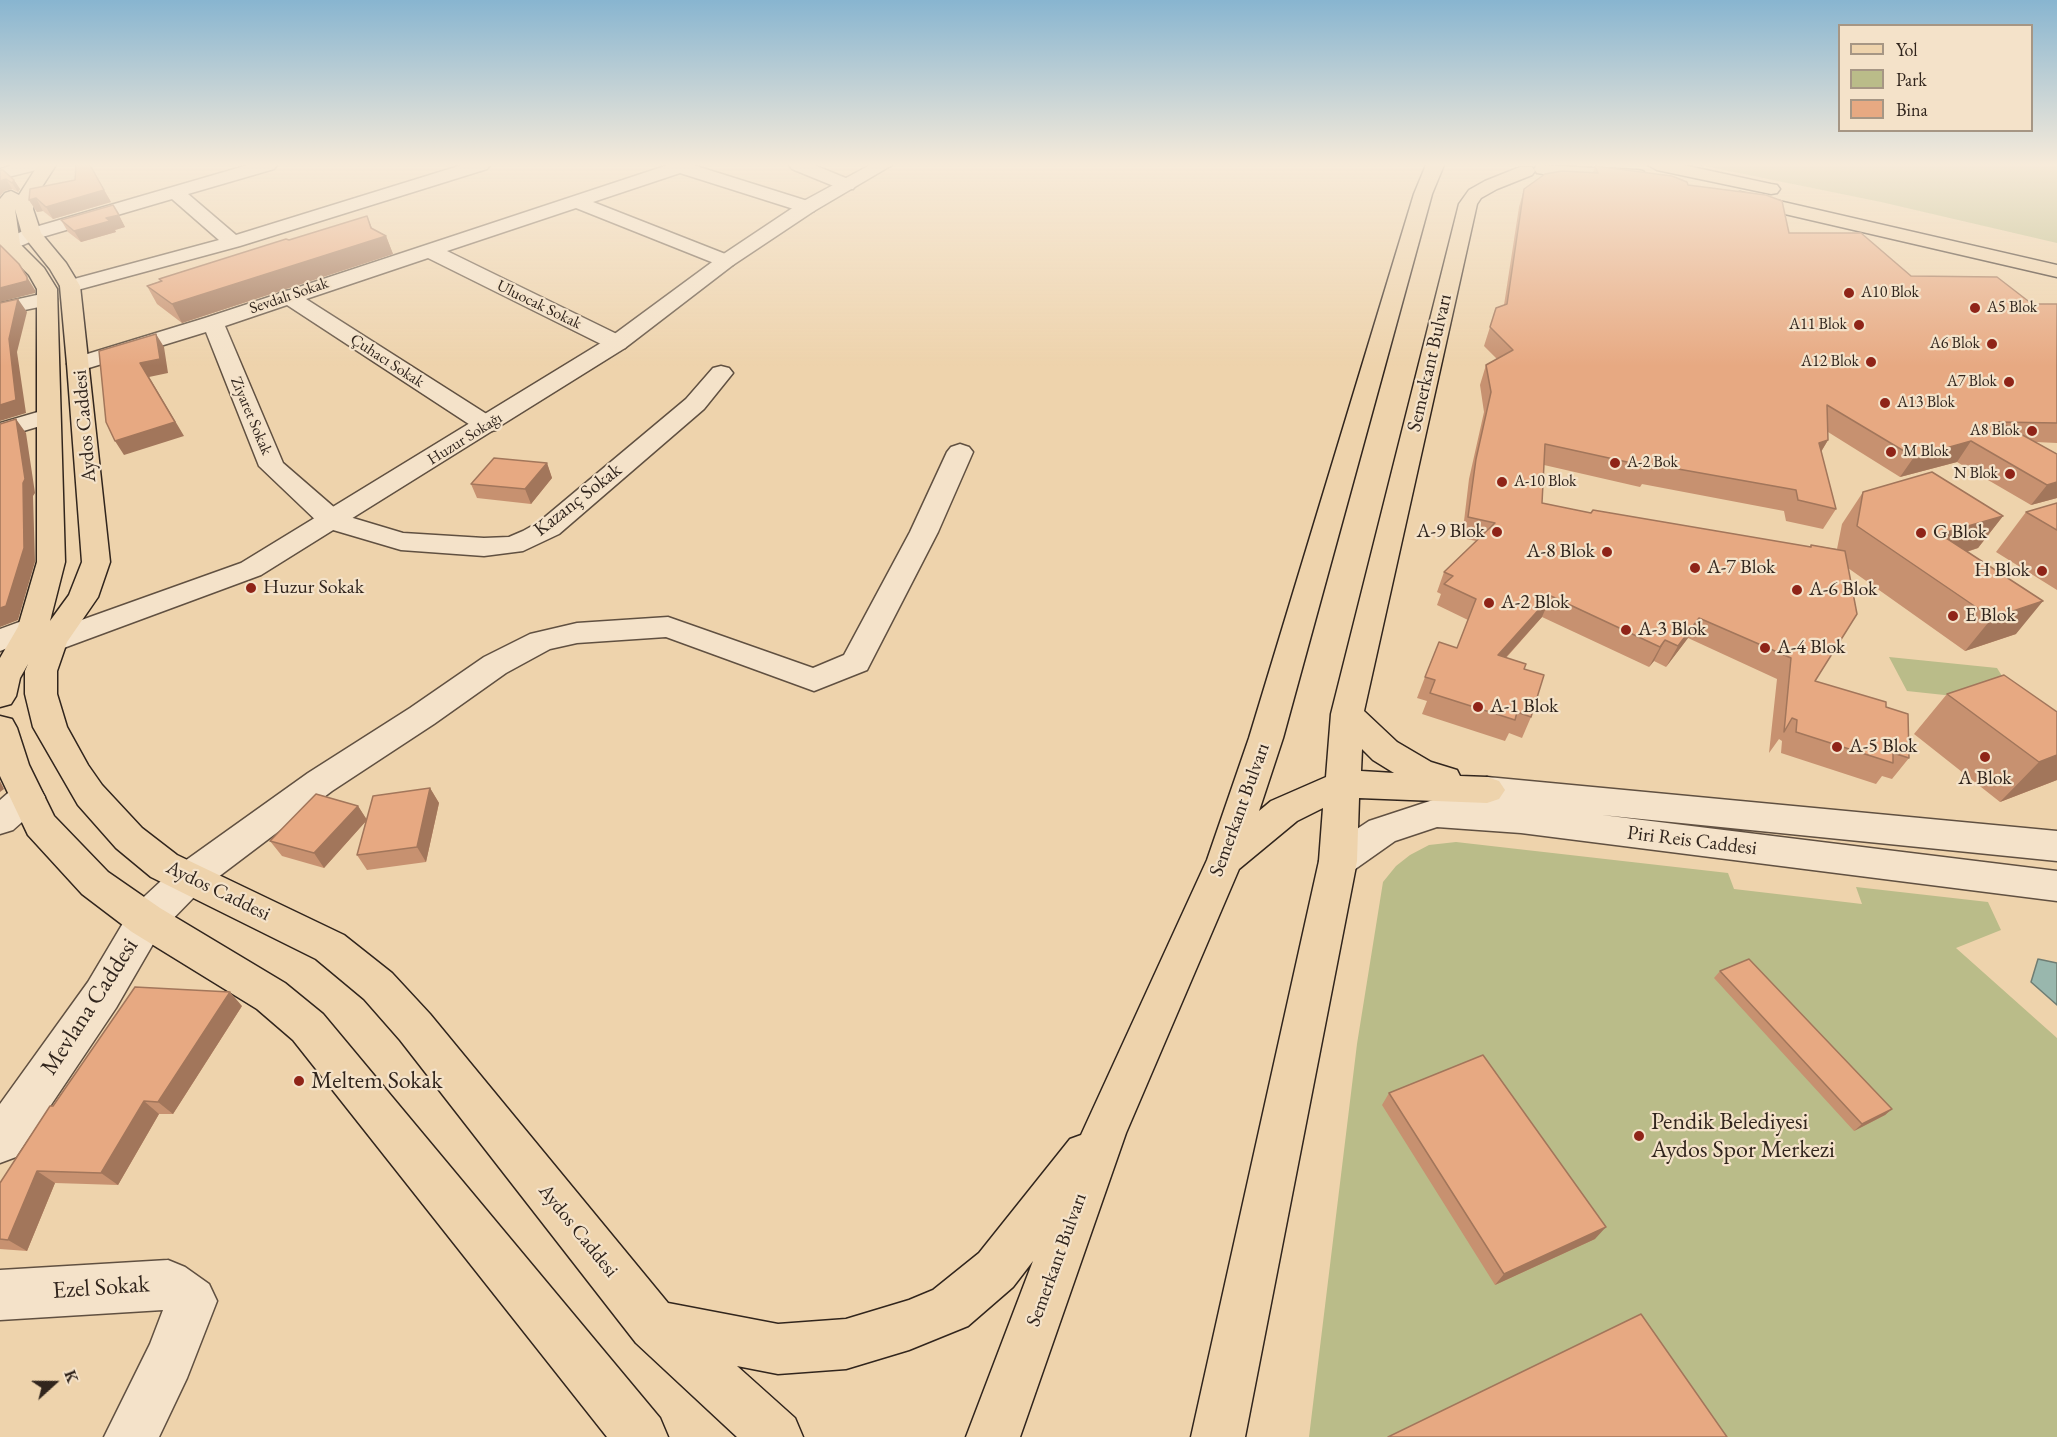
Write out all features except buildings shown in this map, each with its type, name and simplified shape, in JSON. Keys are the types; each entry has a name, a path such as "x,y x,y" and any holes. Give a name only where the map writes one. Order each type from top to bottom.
{"main road":[{"name":"Semerkant Bulvarı","path":"999,1430 1104,1132 1225,860 1266,738 1412,232"},
{"name":"Semerkant Bulvarı","path":"1218,1437 1338,861 1347,714 1461,232"},
{"name":"Semerkant Bulvarı","path":"1887,232 2057,271"},
{"path":"1970,232 2057,253"},
{"name":"Aydos Caddesi","path":"32,234 59,267 70,286 96,562 83,597 43,634"},
{"name":"Aydos Caddesi","path":"5,247 38,272 47,289 51,562 43,634 41,694 50,727 76,774 90,795 129,838 164,866 330,947 378,986 415,1027 654,1325 776,1437"},
{"path":"0,696 4,678 5,652"},
{"path":"1347,714 1385,751 1420,772 1487,790"},
{"path":"0,728 12,765 13,809 41,825 95,883 146,920 270,996 308,1027 640,1437"},
{"path":"1225,860 1284,811 1343,783 1487,790"},
{"path":"654,1325 778,1349 846,1344 909,1325 950,1308 996,1270 1104,1132"}],"street":[{"path":"5,247 39,232"},
{"path":"221,232 233,242"},
{"path":"70,286 265,232"},
{"name":"Sevdalı Sokak","path":"79,364 213,323 287,296 484,232"},
{"path":"653,232 726,261"},
{"name":"Huzur Sokağı","path":"5,652 43,634 251,569 333,521 617,343 726,261 769,232"},
{"name":"Uluocak Sokak","path":"428,250 617,343"},
{"name":"Çuhacı Sokak","path":"287,296 487,425"},
{"path":"0,309 46,299"},
{"name":"Ziyaret Sokak","path":"213,323 272,466 333,521"},
{"name":"Kazanç Sokak","path":"333,521 401,541 484,547 513,544 533,537 549,528 695,404 721,374"},
{"path":"0,431 48,416"},
{"name":"Mevlana Caddesi","path":"0,1141 102,995 146,920 188,879 320,782 422,716 495,665 541,641 577,633 668,627 814,680 856,662 924,532 960,452"},
{"name":"Piri Reis Caddesi","path":"1487,790 2057,846"},
{"name":"Piri Reis Caddesi","path":"1338,861 1382,831 1436,813 1521,819 2057,886"},
{"name":"Ezel Sokak","path":"0,1295 168,1284 192,1301 169,1360 131,1437"}],"green space":[{"path":"2010,232 2057,232 2057,243"},
{"path":"1889,657 1997,668 2019,703 1907,691"},
{"name":"Pendik Belediyesi Aydos Spor Merkezi","path":"1456,842 1728,873 1734,889 1862,904 1856,887 1988,902 2001,930 1956,948 2057,1038 2057,1437 1309,1437 1357,1044 1383,882 1396,866 1410,855 1429,845"}],"water":[{"path":"2038,959 2057,963 2057,1005 2031,982"}],"place":[{"name":"A10 Blok","path":"1849,293"},
{"name":"A5 Blok","path":"1975,308"},
{"name":"A11 Blok","path":"1859,325"},
{"name":"A6 Blok","path":"1992,344"},
{"name":"A12 Blok","path":"1871,362"},
{"name":"A7 Blok","path":"2009,382"},
{"name":"A13 Blok","path":"1885,403"},
{"name":"A8 Blok","path":"2032,431"},
{"name":"M Blok","path":"1891,452"},
{"name":"A-2 Bok","path":"1615,463"},
{"name":"N Blok","path":"2010,474"},
{"name":"A-10 Blok","path":"1502,482"},
{"name":"A-9 Blok","path":"1497,532"},
{"name":"G Blok","path":"1921,533"},
{"name":"A-8 Blok","path":"1607,552"},
{"name":"A-7 Blok","path":"1695,568"},
{"name":"H Blok","path":"2042,571"},
{"name":"Huzur Sokak","path":"251,588"},
{"name":"A-6 Blok","path":"1797,590"},
{"name":"A-2 Blok","path":"1489,603"},
{"name":"E Blok","path":"1953,616"},
{"name":"A-3 Blok","path":"1626,630"},
{"name":"A-4 Blok","path":"1765,648"},
{"name":"A-1 Blok","path":"1478,707"},
{"name":"A-5 Blok","path":"1837,747"},
{"name":"A Blok","path":"1985,757"},
{"name":"Meltem Sokak","path":"299,1081"},
{"name":"Pendik Belediyesi Aydos Spor Merkezi","path":"1639,1136"}]}
